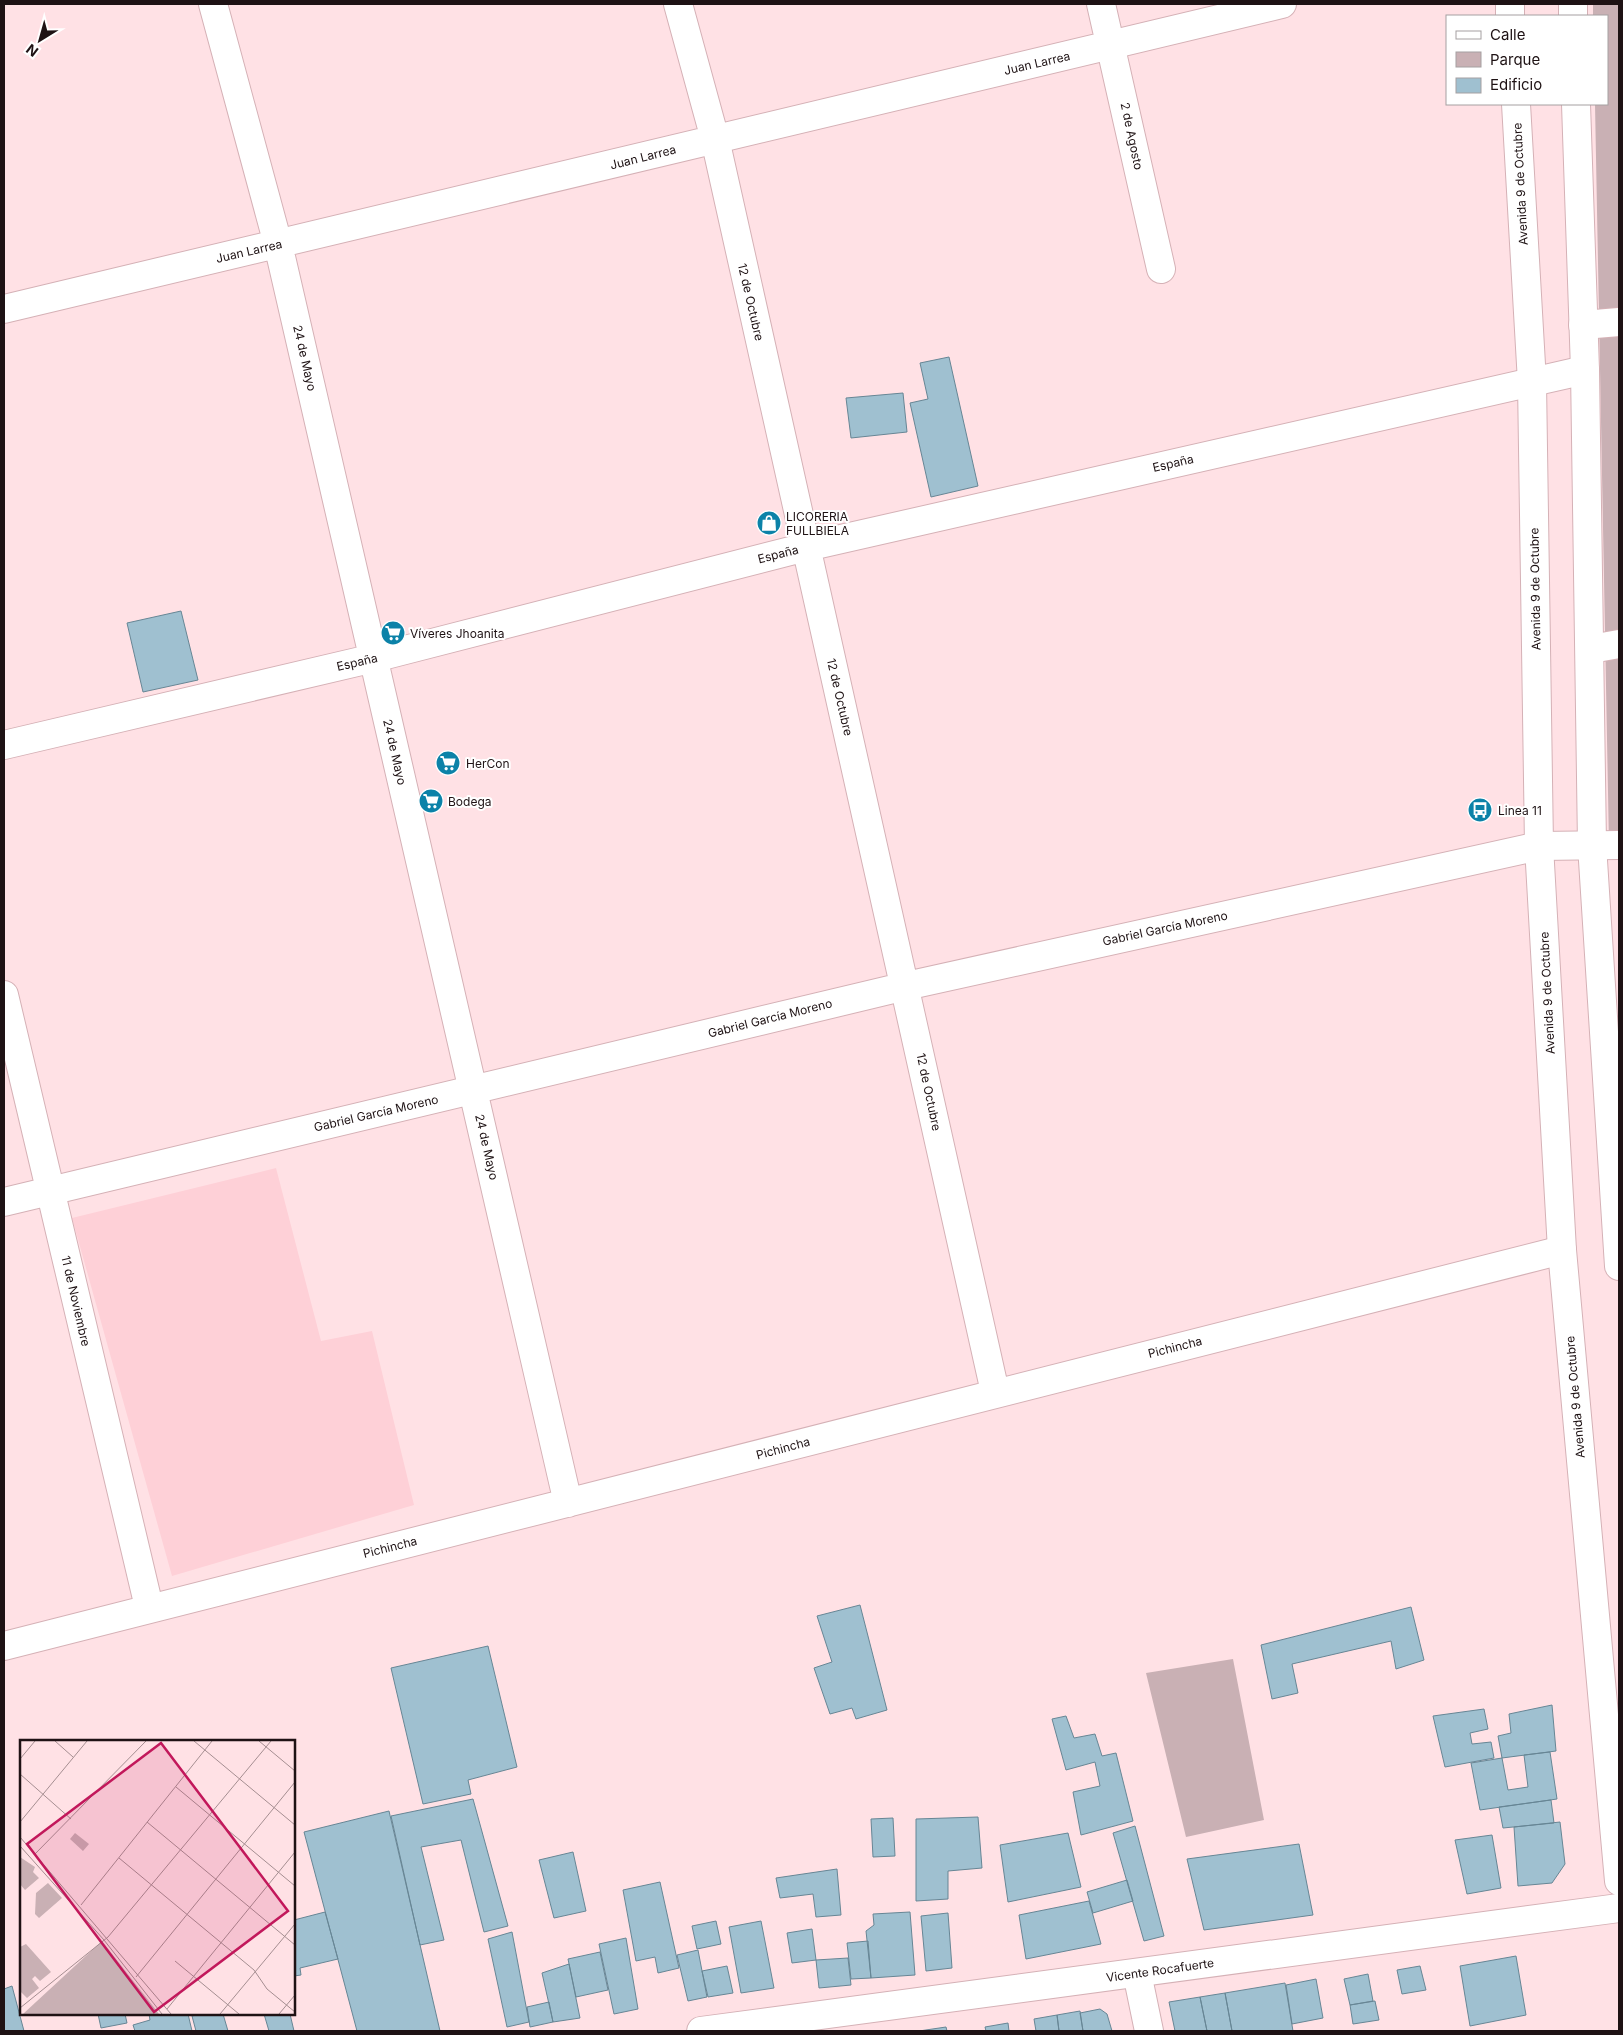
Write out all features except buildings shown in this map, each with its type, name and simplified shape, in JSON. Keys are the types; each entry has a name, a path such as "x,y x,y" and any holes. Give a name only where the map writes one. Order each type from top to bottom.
{"street":[{"name":"24 de Mayo","path":"213,4 278,244 568,1504"},
{"name":"12 de Octubre","path":"678,4 715,139 906,986 995,1392"},
{"name":"2 de Agosto","path":"1101,4 1112,45 1161,269"},
{"name":"Juan Larrea","path":"4,309 1282,4"},
{"name":"Avenida 9 de Octubre","path":"1516,105 1532,382 1539,846 1562,1250 1619,1881"},
{"path":"1576,105 1585,370 1592,846 1619,1266"},
{"path":"1583,325 1619,322"},
{"name":"España","path":"4,744 374,658 806,547 1585,370"},
{"path":"1590,648 1619,644"},
{"name":"Gabriel García Moreno","path":"4,1202 906,986 1539,846 1619,844"},
{"name":"11 de Noviembre","path":"4,995 149,1607"},
{"name":"Pichincha","path":"4,1646 149,1607 568,1504 995,1392 1562,1250"},
{"name":"Vicente Rocafuerte","path":"701,2031 1619,1908"},
{"path":"1137,1973 1149,2031"}],"shaded area":[{"path":"276,1168 321,1341 372,1331 414,1505 172,1576 72,1218"}],"green space":[{"path":"1593,4 1619,4 1619,844 1609,845 1595,105 1608,105 1608,15 1593,15"},
{"path":"1233,1659 1264,1820 1186,1837 1146,1673"}],"place":[{"name":"LICORERIA FULLBIELA","path":"769,523"},
{"name":"Víveres Jhoanita","path":"393,633"},
{"name":"HerCon","path":"448,763"},
{"name":"Bodega","path":"431,801"},
{"name":"Linea 11","path":"1480,810"}]}
